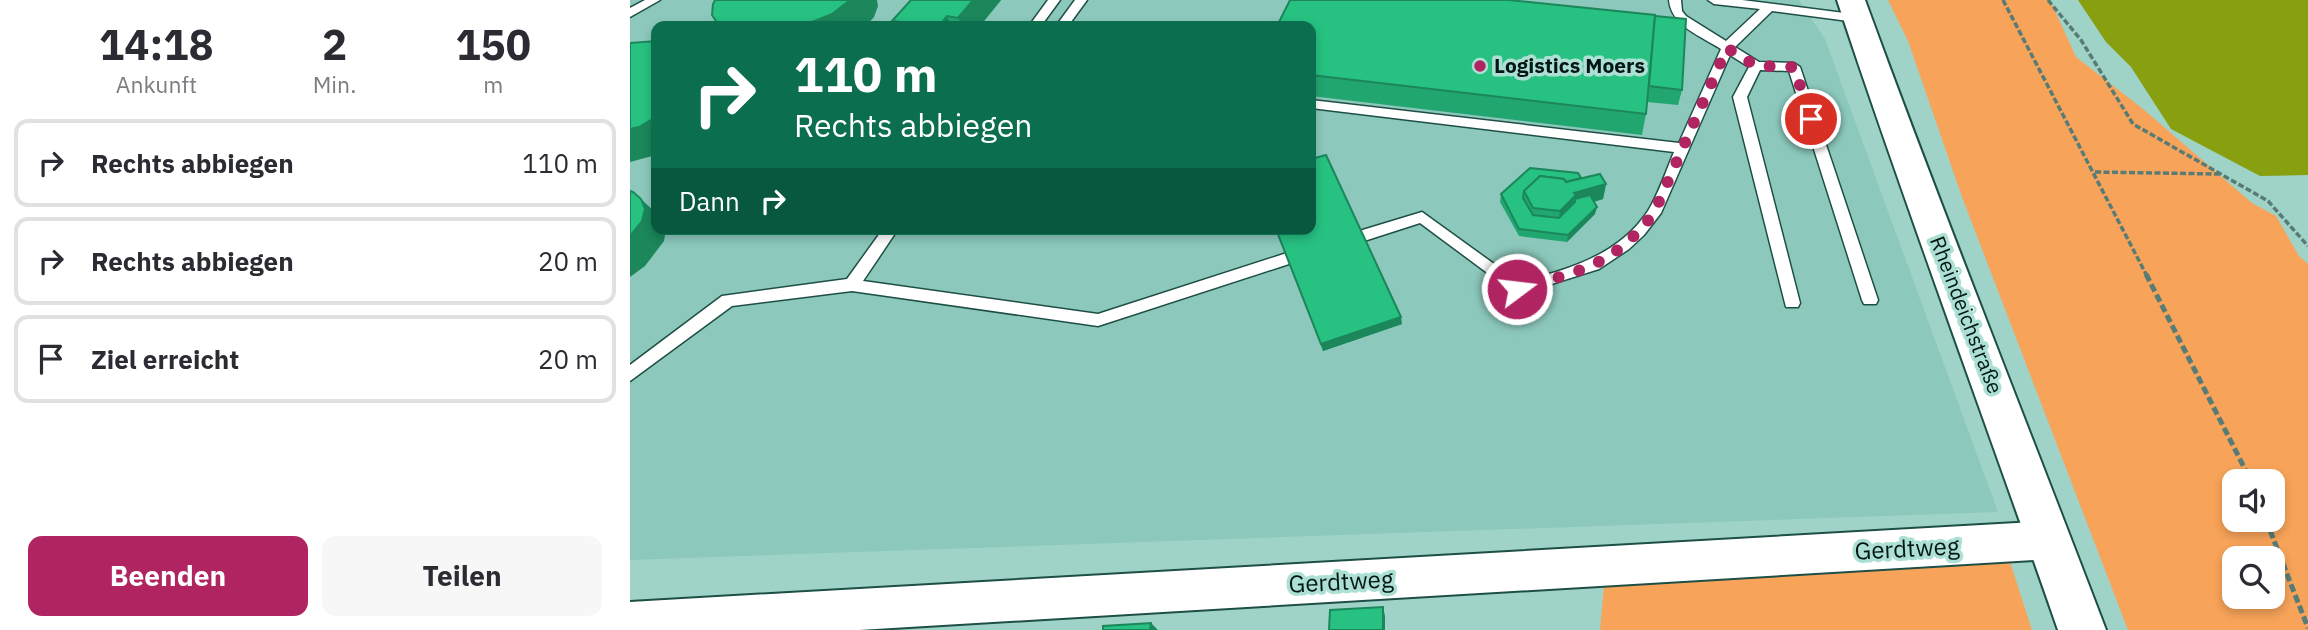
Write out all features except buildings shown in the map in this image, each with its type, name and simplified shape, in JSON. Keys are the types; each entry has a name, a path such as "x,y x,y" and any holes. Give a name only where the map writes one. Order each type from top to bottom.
{"main road":[{"name":"Rheindeichstraße","path":"1853,9 1919,195 2051,540 2082,630"}],"street":[{"name":"Gerdtweg","path":"630,623 2051,540"}],"lane":[{"path":"630,13 654,0"},
{"path":"1039,21 1054,0"},
{"path":"1066,21 1081,0"},
{"path":"1675,0 1676,11 1682,19 1756,66 1794,67 1870,300"},
{"path":"1714,0 1770,7 1853,9"},
{"path":"1362,236 1422,216 1517,289 1585,270 1614,256 1637,236 1654,213 1727,48 1734,38 1770,7"},
{"path":"1756,66 1740,97 1793,303"},
{"path":"1316,105 1684,148"},
{"path":"852,285 887,235"},
{"path":"630,374 728,300 852,285 1098,320 1287,259"}],"path":[{"path":"2003,0 2095,172 2246,469"},
{"path":"2048,0 2081,40 2133,124 2268,201 2308,246"},
{"path":"2095,172 2220,174"},
{"path":"2271,532 2308,628"}],"shaded area":[{"path":"630,0 1799,0 1825,39 1998,512 630,560"},
{"path":"1888,0 2050,0 2076,57 2143,109 2252,203 2276,216 2299,256 2308,264 2308,630 2128,630 1962,197 1908,41"},
{"path":"2078,0 2308,0 2308,175 2260,176 2171,129 2131,67 2106,42"},
{"path":"2009,559 2032,630 1600,630 1604,585"}],"place":[{"name":"Logistics Moers","path":"1480,66"}],"route":[{"path":"1517,289 1585,270 1614,256 1637,236 1654,213 1727,48 1756,66 1794,67 1811,119"}]}
